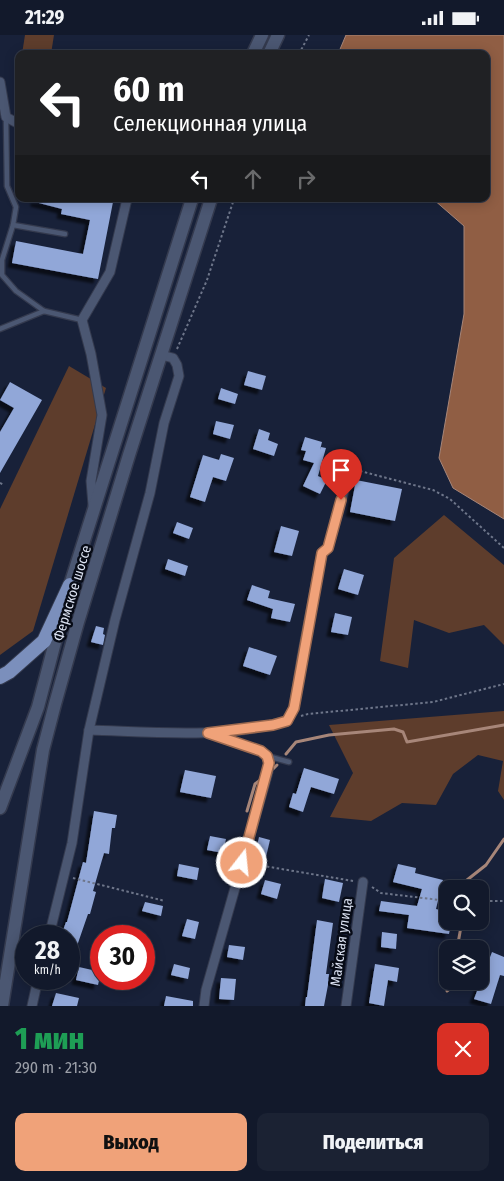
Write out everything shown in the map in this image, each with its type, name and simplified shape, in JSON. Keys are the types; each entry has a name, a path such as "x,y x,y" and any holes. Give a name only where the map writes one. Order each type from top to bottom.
{"main road":[{"path":"255,50 262,35"},
{"path":"271,50 278,35"},
{"name":"Фермское шоссе","path":"0,808 38,707 70,585 191,202"},
{"name":"Фермское шоссе","path":"2,1006 45,741 78,622 167,356 210,202"},
{"path":"0,677 9,672 44,641 70,585"}],"street":[{"path":"0,82 6,117 15,123"},
{"path":"94,513 90,481 102,415 91,354 82,320 110,272 126,202"},
{"path":"52,925 72,843 89,730 150,493 164,423 179,376 177,365 167,356"},
{"path":"89,730 208,733 273,725 287,721 294,708 322,553 328,548 350,468"},
{"path":"204,1006 206,990 268,773 269,763 267,756 261,751 208,733"},
{"name":"Майская улица","path":"346,1006 363,882"},
{"path":"32,1006 36,990"}],"lane":[{"path":"6,117 3,166 7,186 16,207 14,225 2,260 2,275 16,291 44,311 82,320"},
{"path":"14,225 65,234"},
{"path":"0,329 44,311"},
{"path":"267,756 289,762"}],"path":[{"path":"302,50 309,35"},
{"path":"167,356 208,280 233,202"},
{"path":"350,468 433,490 450,499 504,548"},
{"path":"0,483 4,485"},
{"path":"287,721 308,714 432,702 504,684"},
{"path":"242,863 363,882 382,893 439,900"},
{"path":"64,876 165,901"},
{"path":"489,901 504,901"}],"shaded area":[{"path":"25,35 54,35 52,50 23,50"},
{"path":"346,35 504,35 504,519 453,488 439,458 464,314 464,226 436,202 490,202 490,50 340,50"},
{"path":"69,366 106,388 33,631 0,655 0,509"},
{"path":"444,515 504,565 504,645 484,625 449,633 414,620 408,668 380,661 394,558"},
{"path":"504,711 504,800 498,791 503,761 478,755 453,774 436,805 402,803 371,821 330,817 353,773 329,725"}],"building":[{"path":"35,202 113,202 98,279 12,263 16,241 83,254 90,220 61,214 62,209"},
{"path":"248,371 266,376 262,390 244,385"},
{"path":"10,382 42,400 0,473 0,432 14,408 0,400"},
{"path":"221,388 238,394 235,404 218,399"},
{"path":"216,421 234,425 230,439 213,434"},
{"path":"259,429 270,433 268,440 278,444 274,456 253,449"},
{"path":"305,437 322,442 320,450 321,447 326,448 318,476 327,480 320,494 303,486 314,463 303,460 306,451 301,450"},
{"path":"221,454 234,458 226,481 213,477 205,502 190,497 203,455 219,460"},
{"path":"356,480 402,489 395,521 350,512"},
{"path":"177,522 193,528 189,539 173,533"},
{"path":"281,526 299,531 292,556 274,552"},
{"path":"168,559 188,566 185,576 165,569"},
{"path":"344,569 364,575 358,595 338,589"},
{"path":"252,585 270,591 268,598 295,604 290,622 271,618 273,609 247,600"},
{"path":"335,613 352,617 348,635 331,632"},
{"path":"96,626 104,628 103,645 91,642"},
{"path":"249,647 277,656 270,675 243,666"},
{"path":"304,768 339,779 334,794 311,787 303,812 289,807 293,793 296,794"},
{"path":"185,770 216,776 211,798 180,792"},
{"path":"94,811 117,815 115,828 112,828 109,854 104,853 93,891 96,892 90,914 88,914 80,937 80,925 65,925 83,862 86,863"},
{"path":"210,836 226,839 223,853 207,850"},
{"path":"259,837 270,840 266,857 255,855"},
{"path":"179,864 199,868 197,880 177,876"},
{"path":"398,864 416,868 415,873 443,880 439,880 439,897 436,909 439,910 439,930 450,930 449,934 407,928 409,915 379,911 381,901 417,906 422,889 393,882"},
{"path":"325,879 343,883 339,902 322,898"},
{"path":"265,880 281,884 277,899 261,894"},
{"path":"145,902 163,906 161,916 142,911"},
{"path":"187,919 199,922 195,939 182,936"},
{"path":"317,920 333,923 326,974 329,974 328,985 324,1006 305,1006 307,997"},
{"path":"382,932 397,934 396,949 381,947"},
{"path":"229,945 245,947 243,960 227,957"},
{"path":"492,952 504,957 504,976 500,975 491,1004 474,999 477,990 489,990 489,960"},
{"path":"174,964 190,968 188,979 171,975"},
{"path":"375,964 399,968 397,982 388,980 384,1006 369,1003"},
{"path":"80,967 90,970 90,983 80,981"},
{"path":"221,978 236,979 234,1000 219,999"},
{"path":"56,993 79,998 77,1006 52,1006"},
{"path":"166,996 193,1001 193,1006 164,1006"}],"waterway":[{"path":"286,754 296,742 329,735 394,729 403,732 407,742 504,725"},
{"path":"271,771 277,765"},
{"path":"247,811 255,784 263,778"},
{"path":"467,880 486,865 504,839"},
{"path":"459,940 460,930"}],"route":[{"path":"242,863 268,773 269,763 267,756 261,751 208,733 273,725 287,721 294,708 322,553 328,548 341,500"}]}
